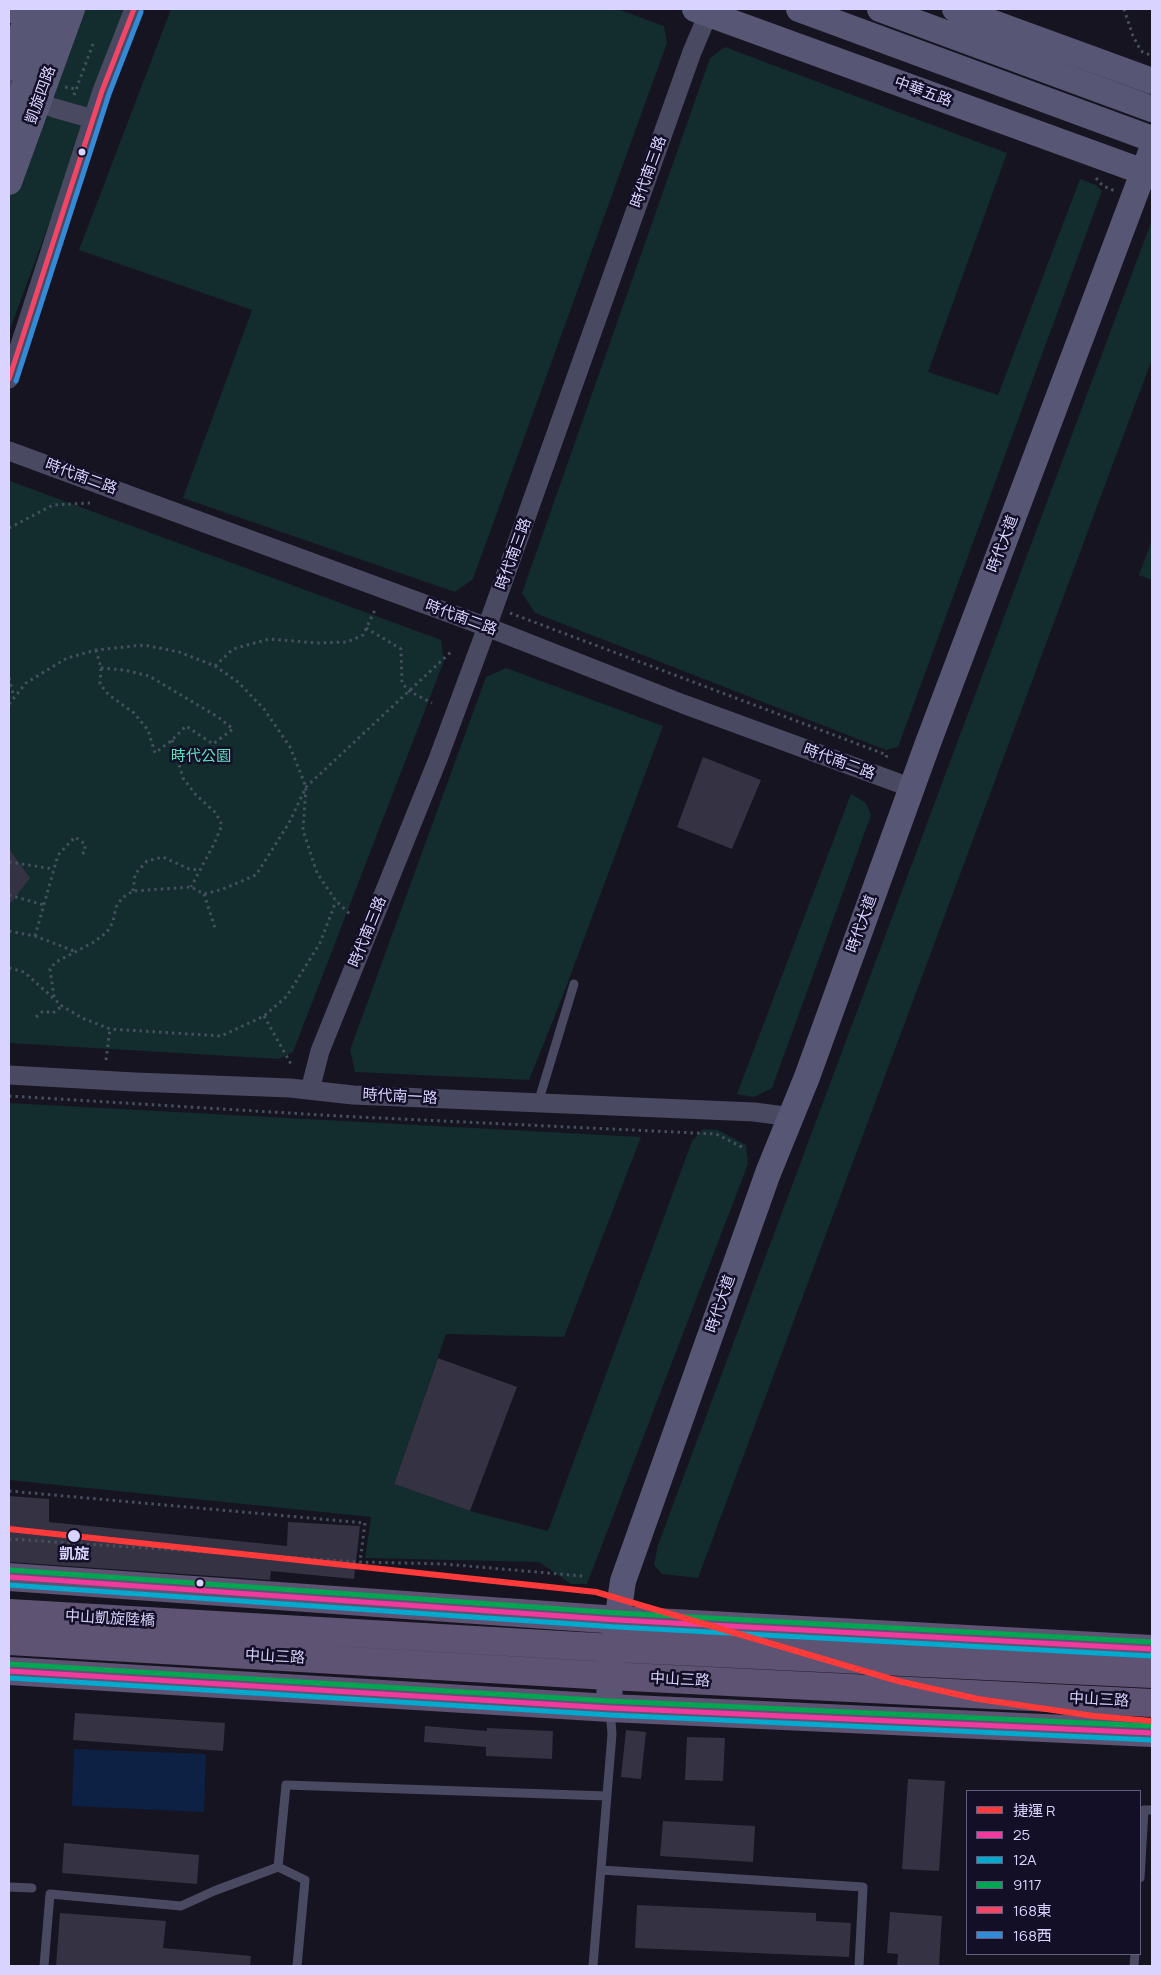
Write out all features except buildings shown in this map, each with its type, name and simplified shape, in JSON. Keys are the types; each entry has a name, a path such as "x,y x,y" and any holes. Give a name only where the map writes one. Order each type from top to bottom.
{"main road":[{"path":"9,1577 618,1620 1152,1648"},
{"name":"中山凱旋陸橋","path":"9,1613 211,1625"},
{"name":"中山三路","path":"211,1625 613,1648 1152,1674"},
{"name":"中山凱旋陸橋","path":"9,1641 208,1653"},
{"name":"中山三路","path":"208,1653 609,1676 1152,1703"},
{"name":"中山三路","path":"9,1671 610,1708 1152,1733"}],"street":[{"path":"9,68 30,9"},
{"name":"凱旋四路","path":"9,129 52,9"},
{"name":"凱旋四路","path":"9,182 19,98 72,9"},
{"path":"9,379 93,119 134,9"},
{"path":"799,9 1152,138"},
{"path":"880,9 1152,109"},
{"path":"955,9 1152,81"},
{"name":"中華五路","path":"701,11 1149,165"},
{"name":"時代南三路","path":"310,1090 320,1051 438,759 487,627 692,52 701,11"},
{"path":"19,98 93,119"},
{"name":"時代大道","path":"610,1708 609,1676 623,1581 768,1173 792,1116 912,788 1149,165"},
{"name":"時代南二路","path":"9,451 487,627 692,708 912,788"},
{"name":"時代南一路","path":"9,1075 290,1088 353,1095 754,1112 792,1116"}],"lane":[{"path":"538,1104 574,984"},
{"path":"594,1966 612,1734 610,1708"},
{"path":"278,1867 286,1785 607,1796"},
{"path":"1141,1861 1144,1810 1152,1810"},
{"path":"44,1966 50,1894 181,1906 214,1891 278,1867 305,1880 297,1966"},
{"path":"601,1870 863,1887 859,1966"},
{"path":"9,1887 32,1888"}],"path":[{"path":"1124,9 1133,36 1141,51 1152,56"},
{"path":"80,78 94,44"},
{"path":"9,528 53,505 90,504"},
{"path":"215,666 233,649 269,639 316,643 346,642 363,635 375,610"},
{"path":"509,613 887,755"},
{"path":"366,628 401,649 402,683 409,691 432,703"},
{"path":"9,704 26,684 67,658 96,650 144,645 179,652 215,666 238,682 264,709 290,747 306,787 303,830 317,873 336,901 351,915"},
{"path":"96,650 101,668 100,684 109,695 134,713 148,730 156,753 186,726 213,744 233,730 218,717 149,676 124,670 101,668"},
{"path":"54,997 50,969 56,962 94,942 107,932 116,907 122,898 133,890 191,888 204,894 223,889 256,875 289,823 306,787 452,650"},
{"path":"9,678 14,698"},
{"path":"172,740 183,778 196,795 216,812 222,825 191,888"},
{"path":"35,936 58,855 75,837 85,844 85,852 79,856"},
{"path":"133,890 135,874 147,861 163,858 189,869 200,870"},
{"path":"9,862 54,869"},
{"path":"204,894 216,928"},
{"path":"9,895 44,905"},
{"path":"9,968 24,972 62,1006 82,1018 110,1029 221,1036 264,1016 287,996 320,943 336,901"},
{"path":"9,931 35,936 75,951"},
{"path":"36,1017 43,1011 53,1013 62,1006"},
{"path":"264,1016 292,1066"},
{"path":"106,1060 110,1029"},
{"path":"9,1096 338,1116 716,1134 742,1147"},
{"path":"9,1491 365,1523 360,1562"},
{"path":"9,1539 360,1562 445,1564 582,1576"}],"green space":[{"path":"77,9 128,9 9,332 9,193"},
{"path":"171,9 617,9 664,26 667,43 473,579 455,592 183,498 252,310 79,250"},
{"path":"725,47 1007,153 928,372 998,395 1080,179 1096,185 1102,191 898,747 886,750 535,613 522,593 710,58"},
{"path":"1152,220 1152,359 698,1578 662,1574 654,1565 658,1545"},
{"name":"時代公園","path":"10,481 441,640 444,661 293,1052 279,1059 9,1043"},
{"path":"1152,540 1152,580 1139,575"},
{"path":"506,668 663,726 562,998 529,1080 355,1072 350,1050 486,677"},
{"path":"851,794 866,803 871,815 772,1088 754,1097 737,1094"},
{"path":"9,1103 641,1137 564,1337 446,1334 394,1484 470,1511 548,1531 692,1141 703,1129 718,1130 746,1145 748,1164 587,1584 571,1584 539,1562 365,1558 371,1517 9,1480"}],"water":[{"path":"74,1749 206,1754 204,1812 72,1806"}],"metro line":[{"name":"R","path":"9,1529 596,1592 898,1681 978,1699 1094,1716 1152,1721"}],"transit line":[{"name":"168東","path":"9,379 102,91 134,9"},
{"name":"168西","path":"16,381 109,94 141,12"},
{"name":"9117","path":"10,1570 618,1613 1152,1642"},
{"name":"25","path":"9,1577 618,1620 1152,1649"},
{"name":"12A","path":"9,1585 617,1627 1152,1656"},
{"name":"9117","path":"9,1664 610,1701 1152,1726"},
{"name":"25","path":"9,1671 610,1708 1152,1733"},
{"name":"12A","path":"9,1678 610,1715 1152,1740"}],"place":[{"name":"凱旋","path":"74,1536"}]}
